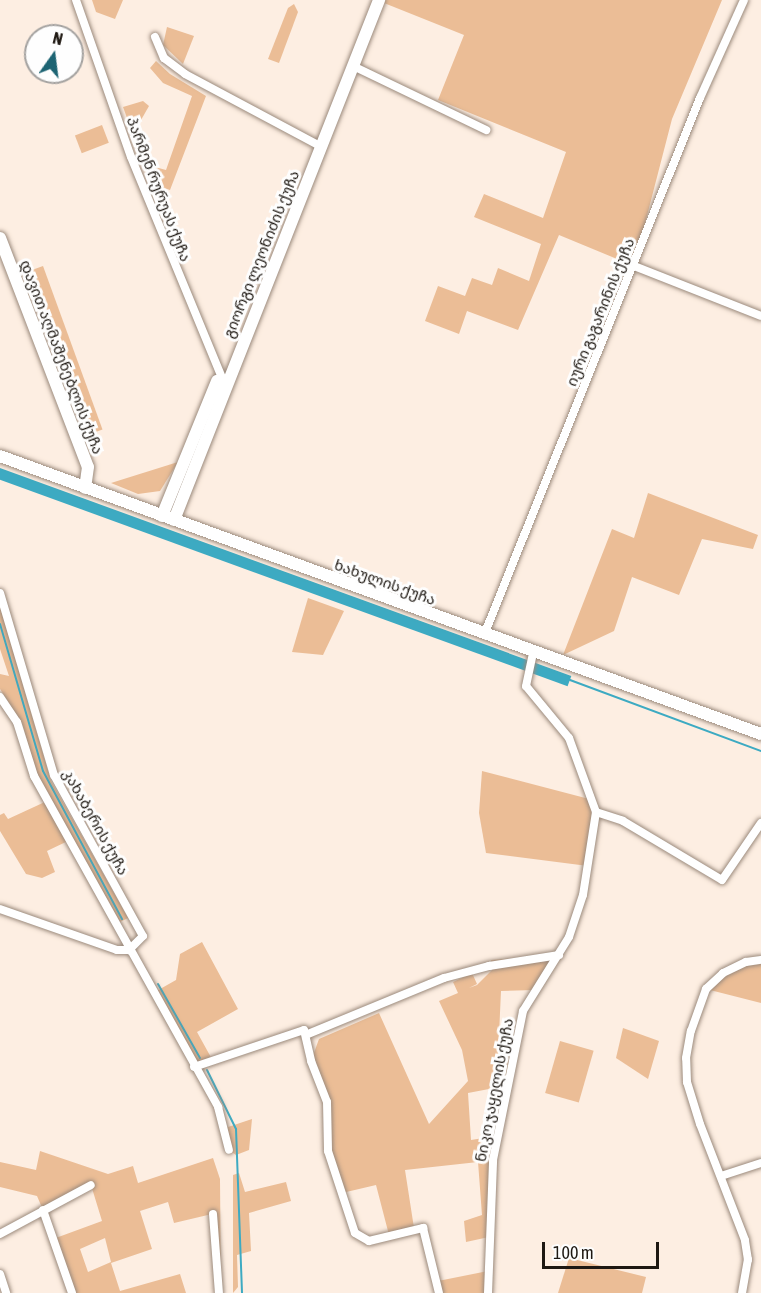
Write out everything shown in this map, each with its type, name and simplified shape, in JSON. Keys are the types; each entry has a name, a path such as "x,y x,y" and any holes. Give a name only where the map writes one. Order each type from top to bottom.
{"street":[{"name":"პარმენ რურუას ქუჩა","path":"76,0 131,158 223,379"},
{"name":"გიორგი ლეონიძის ქუჩა","path":"168,518 317,144 371,0"},
{"name":"გიორგი ლეონიძის ქუჩა","path":"317,144 353,66 379,0"},
{"name":"იური გაგარინის ქუჩა","path":"484,635 700,98 744,0"},
{"path":"154,37 164,58 185,74 317,144"},
{"path":"353,66 486,130"},
{"name":"დავით აღმაშენებლის ქუჩა","path":"0,238 5,265 88,467 85,488"},
{"path":"634,266 761,316"},
{"name":"ხახულის ქუჩა","path":"0,456 533,653 761,734"},
{"name":"კახაბერის ქუჩა","path":"0,593 54,775 143,936 129,950 34,776 16,722 0,697"},
{"name":"ნიკო ჯაყელის ქუჩა","path":"488,1293 496,1136 506,1104 523,1011 559,955 583,896 596,812 568,738 526,686 533,653"},
{"path":"596,812 623,821 722,880 761,823"},
{"path":"0,909 117,950 129,950 218,1107 229,1150"},
{"path":"194,1067 298,1030 308,1034 444,978 489,966 559,955"},
{"path":"742,1293 748,1260 687,1082 691,1031 706,989 723,973 746,962 761,960"},
{"path":"308,1034 311,1061 327,1102 328,1151 355,1233 369,1240 423,1228 440,1293"},
{"path":"721,1176 761,1163"},
{"path":"0,1234 91,1185"},
{"path":"43,1210 72,1293"},
{"path":"213,1214 219,1293"},
{"path":"0,1274 6,1293"}],"shaded area":[{"path":"92,0 123,0 115,19 96,12"},
{"path":"386,0 722,0 672,119 634,266 559,235 518,330 467,311 459,334 425,321 438,286 465,296 472,278 492,285 498,268 529,281 541,244 474,217 484,194 543,218 566,152 438,100 464,35 384,3"},
{"path":"294,4 298,12 279,63 268,59 288,8"},
{"path":"167,27 194,36 183,64 163,45"},
{"path":"156,61 170,74 206,96 170,190 155,185 144,164 166,170 192,96 163,83 150,68"},
{"path":"143,101 149,106 133,134 123,107"},
{"path":"102,125 109,143 82,153 75,135"},
{"path":"43,266 103,430 92,433 33,270"},
{"path":"178,462 160,491 138,494 111,483"},
{"path":"648,493 758,535 753,549 702,539 679,595 632,577 614,631 563,655 612,529 634,538"},
{"path":"308,598 344,611 323,655 292,652"},
{"path":"0,607 51,781 128,918 120,922 36,773 22,723 0,689 0,674 9,676 0,649"},
{"path":"482,771 593,800 588,866 486,853 479,813"},
{"path":"47,801 70,840 47,851 55,872 42,878 26,874 0,831 0,815 4,813 8,819"},
{"path":"202,942 238,1009 197,1032 213,1061 194,1067 153,993 176,980 180,954"},
{"path":"559,955 534,990 501,991 498,1057 513,1061 510,1085 468,1093 471,1140 496,1136 489,1237 466,1242 464,1221 482,1215 478,1162 405,1170 414,1228 389,1235 376,1185 342,1193 328,1151 329,1121 311,1061 319,1039 379,1013 429,1124 468,1081 462,1050 439,1001 458,993 453,982 472,973 477,984 469,988 477,985 493,969 491,960"},
{"path":"761,960 761,1003 706,989 723,973"},
{"path":"623,1028 659,1041 648,1079 616,1058"},
{"path":"560,1041 594,1051 579,1103 545,1093"},
{"path":"252,1119 249,1150 236,1155 229,1150 225,1128"},
{"path":"40,1151 108,1174 133,1166 138,1183 213,1158 220,1179 221,1293 212,1214 174,1223 168,1202 140,1211 152,1249 111,1263 120,1291 180,1274 186,1293 72,1293 53,1239 102,1221 91,1185 43,1210 37,1196 0,1187 0,1162 36,1170","holes":["105,1238 111,1262 88,1272 80,1249"]},
{"path":"239,1173 245,1192 286,1182 291,1201 249,1213 251,1251 237,1255 238,1287 233,1293 233,1175"},
{"path":"569,1258 646,1277 642,1293 558,1293"},
{"path":"488,1271 488,1293 439,1293 438,1281"}],"water":[{"path":"0,468 571,676 568,686 0,480"}],"waterway":[{"path":"0,624 43,771 122,919"},
{"path":"570,680 761,751"},
{"path":"158,984 200,1058"},
{"path":"207,1070 236,1129 242,1293"}]}
